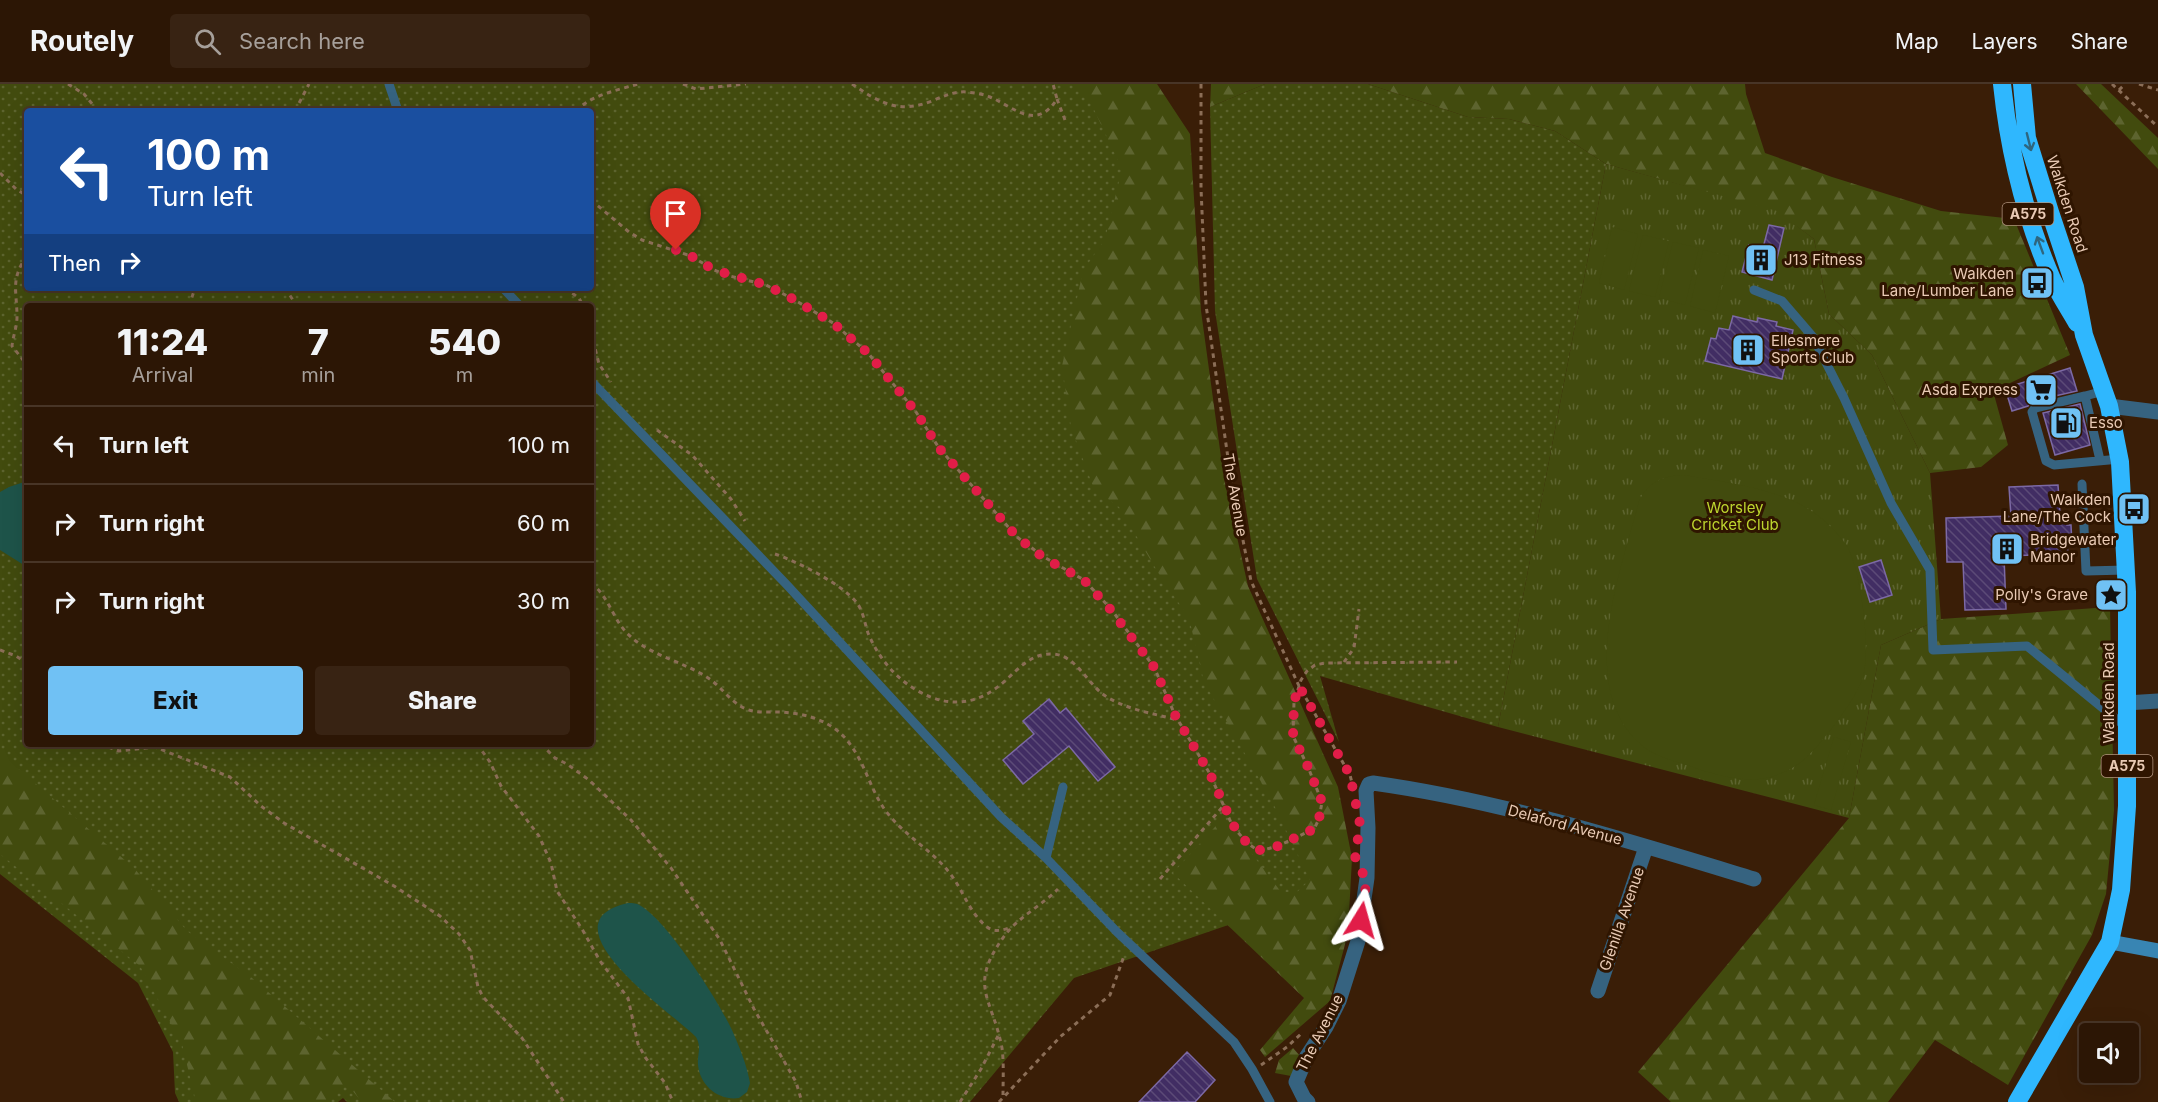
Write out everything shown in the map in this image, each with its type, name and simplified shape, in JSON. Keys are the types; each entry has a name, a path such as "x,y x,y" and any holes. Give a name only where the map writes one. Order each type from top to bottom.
{"highway":[{"name":"Walkden Road","path":"2002,84 2006,121 2022,197 2053,281 2084,335"},
{"name":"Walkden Road","path":"2017,1102 2109,942 2121,890 2127,806 2126,570 2120,459 2106,398 2084,335 2075,287 2027,138 2022,84"}],"street":[{"path":"2106,398 2158,412"},
{"path":"2126,703 2158,701"},
{"name":"Delaford Avenue","path":"1373,783 1408,788 1508,810 1754,879"},
{"name":"The Avenue","path":"1308,1102 1296,1082 1307,1056 1326,1027 1339,1001 1358,940 1367,878 1366,791 1367,787 1373,783"},
{"name":"Glenilla Avenue","path":"1598,991 1646,847"},
{"path":"2109,942 2158,951"}],"lane":[{"path":"389,84 397,108"},
{"path":"1754,290 1782,301 1813,337 1844,398 1891,503 1930,570 1933,650 2027,646 2126,727"},
{"path":"506,291 517,303"},
{"path":"594,384 787,585 1001,817 1046,858 1128,943 1234,1042 1270,1102"},
{"path":"2106,398 2085,396 2035,408 2032,412 2046,461 2054,465 2120,459"},
{"path":"2085,396 2100,460"},
{"path":"2082,484 2086,571 2126,570"},
{"path":"1046,858 1063,787"}],"path":[{"path":"68,84 84,94 96,108"},
{"path":"297,108 309,84"},
{"path":"579,108 607,93 638,84"},
{"path":"683,84 696,89 746,84"},
{"path":"852,84 877,100 894,107 910,108 952,93 964,92 990,97 1015,111 1033,116 1046,112 1057,99"},
{"path":"1053,84 1065,120"},
{"name":"The Avenue","path":"1201,84 1201,188 1206,305 1231,479 1251,581 1299,686 1350,775 1352,785"},
{"path":"2112,84 2158,127"},
{"path":"2119,90 2125,84"},
{"path":"2139,84 2158,90"},
{"path":"0,173 24,194"},
{"path":"594,203 642,240 691,256 726,275 766,285 793,299 847,334 882,369 916,412 939,448 1017,537 1044,558 1084,580 1110,609 1154,667 1178,720 1210,774 1239,835 1257,850 1278,846 1314,829 1319,819 1322,802 1293,736 1294,702 1307,671 1315,665 1325,663 1457,662"},
{"path":"24,260 18,268 15,284 16,328 12,346 24,361"},
{"path":"569,291 579,298 582,303"},
{"path":"594,344 599,364 615,387"},
{"path":"651,425 692,455 731,499 747,523"},
{"path":"769,552 807,567 850,596 858,604 873,643 888,666 898,677 918,691 952,702 976,700 993,691 1021,665 1039,656 1057,654 1068,659 1102,694 1114,701 1178,720"},
{"path":"594,586 603,593 624,630 631,637 644,646 694,669 741,706 761,712 800,713 818,718 835,729 854,748 889,815 947,869 984,924 994,930 1012,927"},
{"path":"1344,662 1354,648 1359,609"},
{"path":"0,650 24,661"},
{"path":"108,747 119,751 155,747 230,777 261,806 284,823 394,886 440,916 459,934 470,950 478,987 483,997 522,1038 564,1102"},
{"path":"479,747 490,762 501,786 539,836 551,863 557,891 600,961 628,998 638,1044 665,1083 673,1102"},
{"path":"544,747 555,758 589,780 623,812 671,868 720,940 754,1009 796,1082 802,1102"},
{"path":"1160,879 1225,804"},
{"path":"1003,1095 1002,1048 984,987 984,974 988,963 1012,927 1067,881"},
{"path":"999,1102 1003,1095 1060,1037 1110,995 1128,943"},
{"path":"1252,1069 1264,1064 1287,1047 1309,1026"},
{"path":"960,1102 998,1036"}],"green space":[{"path":"0,84 1157,84 1185,406 1319,894 1074,978 970,1102 347,1102 343,1098 338,1102 179,1102 175,1093 173,1052 138,983 0,874"},
{"path":"1078,84 1157,84 1190,134 1201,311 1224,479 1248,586 1338,787 1352,858 1348,933 1330,1001 1265,1057 1260,1050 1304,998 1173,873 1224,817 1281,892 1297,892 1310,880 1272,801 1204,682 1189,618 1159,574 1119,507 1094,489 1071,427 1062,366 1083,271 1105,239 1122,169 1089,99"},
{"path":"1211,84 1265,84 1210,107"},
{"path":"1265,84 1368,84 1468,117 1509,119 1555,131 1606,164 1498,727 1320,676 1339,742 1257,579 1215,311 1210,107"},
{"path":"1368,84 1745,84 1746,94 1765,153 1832,177 1941,211 2014,219 2070,355 1993,391 2008,445 1981,467 1930,473 1872,355 1829,314 1814,239 1777,212 1606,164 1555,131 1509,119 1468,117"},
{"path":"2076,84 2101,84 2158,138 2158,169"},
{"name":"Worsley Cricket Club","path":"1606,164 1777,211 1814,239 1829,314 1872,355 1930,473 1941,619 1881,645 1849,818 1498,727"},
{"path":"1612,227 1638,234 1624,290 1599,283"},
{"path":"1643,235 1669,241 1655,297 1629,291"},
{"path":"1673,242 1699,248 1685,305 1659,298"},
{"path":"1703,250 1729,256 1715,313 1690,306"},
{"path":"1684,475 1762,490 1799,504 1816,514 1833,529 1846,545 1853,560 1861,592 1865,630 1865,664 1860,686 1839,719 1813,751 1794,767 1771,777 1739,779 1728,777 1655,754 1638,742 1620,718 1610,689 1607,658 1609,626 1615,592 1639,501 1647,489 1657,481"},
{"path":"2110,607 2114,810 2106,894 2092,935 2008,1085 1935,1040 1888,1102 1671,1102 1638,1072 1849,818 1881,645 1941,619"},
{"path":"1834,737 1851,742 1831,810 1814,805"},
{"path":"0,753 134,868 187,931 252,978 395,1102 362,1102 346,1083 325,1102 196,1102 182,1044 140,966 0,854"},
{"path":"1293,1048 1300,1056 1291,1076 1275,1073 1279,1060"}],"water":[{"path":"24,482 24,565 0,550 0,492"},
{"path":"628,903 641,906 665,928 704,982 725,1017 747,1069 750,1083 747,1092 739,1098 724,1097 707,1085 700,1073 699,1044 696,1037 620,969 604,948 598,929 604,914"}],"building":[{"name":"J13 Fitness","path":"1769,225 1784,228 1772,280 1742,272 1749,245 1763,248"},
{"name":"Ellesmere Sports Club","path":"1733,316 1757,322 1758,318 1777,322 1776,326 1793,330 1782,379 1705,361 1711,338 1716,339 1719,328 1729,330"},
{"name":"Asda Express","path":"2070,368 2077,391 2033,401 2028,406 2012,411 2005,388"},
{"name":"Esso","path":"2080,404 2090,445 2055,455 2043,413"},
{"name":"Bridgewater Manor","path":"2058,485 2060,514 2067,513 2067,525 2071,525 2072,545 2067,545 2068,554 2004,556 2006,609 1965,610 1963,562 1947,562 1946,518 2011,516 2009,487"},
{"path":"1881,560 1892,595 1870,602 1859,567"},
{"path":"1049,699 1060,713 1066,708 1115,767 1098,781 1069,746 1023,784 1003,760 1034,734 1023,721"},
{"path":"1187,1052 1215,1080 1195,1102 1139,1102"}],"place":[{"name":"J13 Fitness","path":"1761,260"},
{"name":"Walkden Lane/Lumber Lane","path":"2037,283"},
{"name":"Ellesmere Sports Club","path":"1748,350"},
{"name":"Asda Express","path":"2041,390"},
{"name":"Esso","path":"2066,423"},
{"name":"Walkden Lane/The Cock","path":"2134,509"},
{"name":"Bridgewater Manor","path":"2007,549"},
{"name":"Polly's Grave","path":"2111,595"}],"route":[{"path":"676,250 714,270 766,285 793,299 833,323 868,353 916,412 939,448 1017,537 1044,558 1084,580 1110,609 1154,667 1175,715 1210,774 1239,835 1257,850 1278,846 1314,829 1319,819 1322,802 1293,736 1294,702 1299,686 1350,775 1360,824 1356,839 1355,860 1367,878 1361,920"}]}
